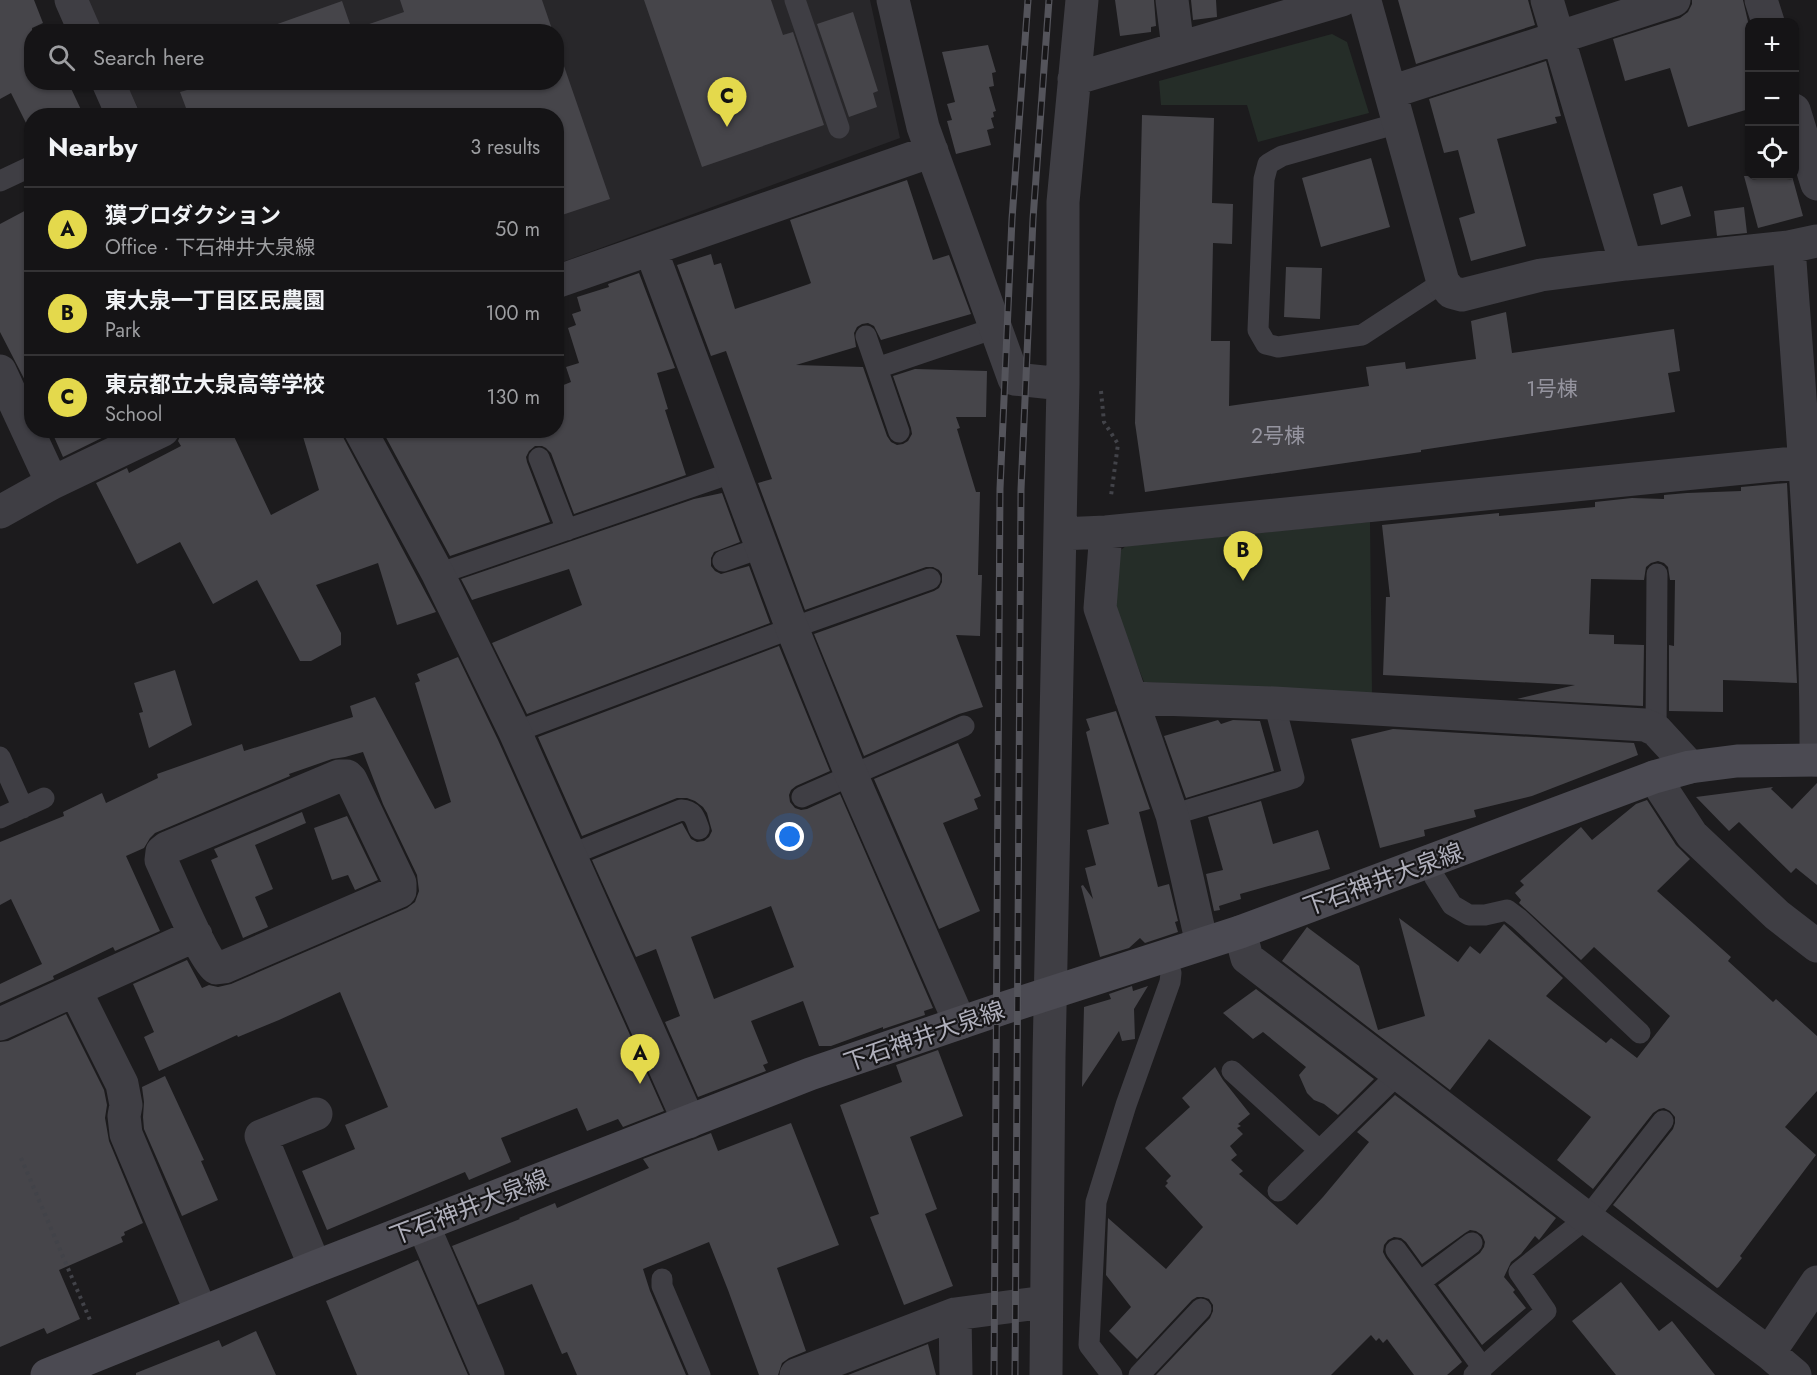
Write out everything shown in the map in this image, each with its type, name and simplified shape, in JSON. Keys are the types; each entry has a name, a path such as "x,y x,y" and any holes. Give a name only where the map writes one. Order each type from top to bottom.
{"main road":[{"name":"下石神井大泉線","path":"47,1375 315,1267 810,1074 1240,932 1654,777 1690,766 1737,761 1816,760"}],"street":[{"path":"71,0 82,24"},
{"path":"893,0 923,127 1014,379 1063,384"},
{"path":"1046,1375 1063,384 1063,202 1082,0"},
{"path":"1172,0 1178,48"},
{"path":"1074,79 1342,0"},
{"path":"1362,0 1366,5 1443,282 1450,292 1462,295 1541,275 1803,244 1804,462 1812,502 1816,760"},
{"path":"1547,0 1626,264"},
{"path":"1390,92 1674,0"},
{"path":"1761,0 1767,18"},
{"path":"112,90 119,108"},
{"path":"1799,126 1817,184"},
{"path":"564,279 932,150"},
{"path":"651,250 792,628 851,774 960,1023"},
{"path":"0,371 24,423"},
{"path":"31,438 52,483"},
{"path":"0,512 52,483 146,438"},
{"path":"364,438 438,574 515,732 689,1122"},
{"path":"1060,534 1106,532 1804,462"},
{"path":"1106,532 1100,608 1172,815 1202,944"},
{"path":"1131,698 1274,703 1645,726 1656,730 1690,766"},
{"path":"339,776 347,776 351,780 400,883 400,891 224,967 216,968 211,964 196,935 161,860 162,852 339,776"},
{"path":"1654,777 1692,835 1778,915 1817,946"},
{"path":"1240,932 1247,958 1795,1375"},
{"path":"0,1024 196,935"},
{"path":"75,990 122,1084 126,1106 124,1116 126,1134 201,1312"},
{"path":"315,1267 261,1136 316,1114"},
{"path":"423,1225 488,1375"},
{"path":"1769,1353 1817,1282"},
{"path":"796,1375 955,1314 1046,1302"},
{"path":"955,1314 956,1375"}],"lane":[{"path":"795,0 839,128"},
{"path":"1399,123 1282,156 1268,164 1264,179 1258,330 1266,344 1278,347 1362,335 1443,282"},
{"path":"0,181 24,170"},
{"path":"877,368 995,328"},
{"path":"866,336 899,432"},
{"path":"539,458 567,530"},
{"path":"438,574 735,472"},
{"path":"723,561 763,547"},
{"path":"1656,730 1658,574"},
{"path":"515,732 930,579"},
{"path":"1172,815 1294,778 1274,703"},
{"path":"802,797 964,726"},
{"path":"0,757 23,807"},
{"path":"0,818 44,798"},
{"path":"570,855 681,810 694,814 699,829"},
{"path":"1430,862 1435,878 1452,905 1469,915 1485,915 1507,910 1640,1033"},
{"path":"1112,1375 1089,1345 1096,1202 1126,1105 1170,982 1171,974 1164,956"},
{"path":"1232,1071 1319,1150"},
{"path":"1278,1191 1399,1073"},
{"path":"1396,1250 1479,1371 1546,1311 1519,1272 1587,1218 1663,1121"},
{"path":"1420,1282 1472,1242"},
{"path":"662,1279 662,1286 700,1375"},
{"path":"1139,1375 1201,1309"}],"path":[{"path":"1104,422 1118,444 1106,532"},
{"path":"21,1158 104,1353"}],"shaded area":[{"path":"88,0 870,0 900,138 564,261 564,108 138,108 129,90 564,90 564,24 99,24"},
{"path":"1332,34 1347,42 1369,113 1258,142 1247,105 1161,105 1159,81"},
{"path":"1370,522 1372,694 1144,682 1115,609 1117,553 1126,546"}],"building":[{"path":"0,0 34,0 43,23 24,24 24,90 72,90 80,108 24,108 24,119 11,93 0,99"},
{"path":"400,0 542,0 550,24 369,24 404,12"},
{"path":"644,0 771,0 783,35 793,32 824,125 702,167"},
{"path":"1115,0 1154,0 1156,26 1151,27 1151,32 1120,36"},
{"path":"1191,0 1216,0 1217,17 1193,20"},
{"path":"1398,0 1528,0 1535,25 1416,64"},
{"path":"1692,0 1743,0 1747,18 1745,18 1745,110 1688,127 1670,68 1625,81 1613,39 1680,18 1688,12"},
{"path":"342,1 350,24 277,24"},
{"path":"853,12 878,91 873,93 877,107 849,117 817,24"},
{"path":"988,45 996,72 992,73 994,86 989,87 996,111 993,112 994,117 991,118 994,128 987,130 991,145 956,154 947,121 952,120 947,104 955,102 942,52"},
{"path":"1546,61 1561,116 1555,117 1557,123 1497,139 1526,246 1471,261 1459,218 1475,213 1458,150 1444,153 1429,99"},
{"path":"564,66 610,199 564,214 564,108 186,108 180,92 187,90 564,90"},
{"path":"1142,115 1214,118 1212,203 1233,204 1232,244 1213,243 1211,341 1230,341 1229,406 1369,386 1366,367 1405,362 1406,369 1476,359 1471,321 1506,312 1512,353 1674,329 1680,371 1668,373 1675,412 1145,492 1135,423"},
{"path":"1371,158 1390,227 1321,247 1302,178"},
{"path":"907,180 933,260 949,255 971,314 881,340 874,326 868,323 862,324 854,333 856,347 796,365 863,367 887,436 897,445 908,441 912,434 893,376 915,369 987,371 986,417 956,417 960,428 957,429 976,492 980,492 978,575 982,575 980,636 956,635 983,707 959,714 864,756 814,634 934,591 942,582 942,574 933,567 926,567 805,610 758,483 772,479 726,351 711,356 677,265 711,254 714,265 721,263 735,309 809,284 811,283 790,220"},
{"path":"1745,180 1793,180 1803,216 1758,228"},
{"path":"1682,186 1691,216 1661,225 1653,194"},
{"path":"1744,207 1747,233 1717,236 1714,211"},
{"path":"24,211 24,378 0,332 0,224"},
{"path":"1286,267 1322,268 1320,319 1284,317"},
{"path":"639,273 675,368 657,373 668,409 665,410 686,475 574,514 551,453 542,446 535,446 526,457 550,522 450,556 386,438 564,438 564,385 571,382 566,367 579,363 568,328 576,325 572,314 581,311 577,297 609,287 608,284"},
{"path":"55,438 102,438 63,457"},
{"path":"179,438 235,438 271,515 319,490 303,438 344,438 436,612 397,625 378,563 316,585 341,633 341,645 311,661 300,661 257,580 213,604 180,542 137,564 96,483 127,468 129,473 181,446 178,441"},
{"path":"1787,483 1797,683 1723,680 1723,712 1669,711 1669,645 1674,646 1675,580 1670,580 1668,567 1658,561 1646,567 1644,580 1591,579 1589,634 1614,635 1614,644 1644,645 1643,706 1517,699 1575,685 1383,675 1386,597 1390,597 1382,525 1499,513 1499,516 1595,507 1595,502 1632,498 1664,499 1664,495 1741,491 1741,487"},
{"path":"722,493 740,542 714,552 711,566 721,574 749,566 770,623 527,714 492,643 582,605 569,569 472,600 461,579 694,499"},
{"path":"779,646 830,771 796,786 789,795 790,802 795,808 801,810 840,794 933,1008 924,1011 925,1015 883,1029 883,1027 831,1046 819,1046 803,1001 751,1021 768,1063 763,1065 766,1071 698,1097 665,1022 680,1016 656,949 636,957 592,860 682,823 691,839 697,842 704,841 712,831 707,813 695,801 677,798 582,836 538,737","holes":["771,906 794,967 714,999 691,937"]},
{"path":"458,657 498,740 664,1111 623,1127 618,1119 587,1131 577,1108 501,1138 511,1162 469,1180 465,1172 327,1230 302,1171 355,1149 345,1125 388,1107 340,992 159,1071 144,1037 154,1032 133,984 187,960 202,988 209,985 218,987 231,984 407,908 415,902 419,891 417,875 383,804 363,752 332,759 289,774 290,776 155,833 144,848 126,856 160,931 115,951 113,947 53,976 54,979 0,1003 0,984 42,964 11,899 0,905 0,842 64,816 63,812 102,793 106,803 158,778 157,774 242,744 244,751 353,717 350,706 375,697 435,809 451,802 415,683 420,681 417,674"},
{"path":"175,670 192,725 149,748 139,713 143,712 134,683"},
{"path":"1116,711 1150,809 1139,812 1158,887 1169,884 1178,921 1175,922 1178,932 1145,943 1140,938 1129,948 1100,957 1081,886 1083,885 1093,899 1085,868 1096,865 1087,830 1109,824 1086,732 1090,730 1086,719"},
{"path":"1218,720 1221,724 1233,720 1260,721 1274,771 1186,798 1164,736"},
{"path":"1393,729 1634,743 1638,755 1532,796 1474,810 1476,817 1424,830 1425,836 1380,848 1351,739"},
{"path":"958,743 981,796 974,799 978,809 943,823 980,911 939,929 874,779"},
{"path":"1817,783 1817,885 1796,868 1791,873 1739,822 1729,831 1696,797 1773,787 1771,789 1792,809"},
{"path":"1647,800 1676,845 1690,859 1657,891 1731,957 1728,961 1773,1002 1776,999 1817,1036 1817,1091 1785,1127 1816,1155 1740,1256 1742,1258 1717,1288 1613,1205 1673,1129 1675,1117 1670,1111 1664,1108 1653,1113 1593,1189 1557,1160 1591,1117 1489,1039 1450,1090 1282,961 1307,927 1359,966 1378,1030 1425,1016 1399,918 1458,962 1470,946 1480,954 1504,924 1563,978 1546,996 1606,1043 1611,1038 1637,1058 1670,1016 1594,947 1581,960 1519,903 1521,900 1515,893 1524,885 1520,881 1581,827 1592,840 1636,804"},
{"path":"1261,801 1273,844 1318,830 1330,869 1240,894 1241,899 1219,906 1220,910 1214,911 1206,874 1223,870 1208,817"},
{"path":"302,812 306,823 255,845 273,889 255,897 268,927 243,938 211,860 218,857 214,849"},
{"path":"347,816 378,880 355,890 348,875 332,880 314,828"},
{"path":"1132,986 1133,991 1148,986 1134,1009 1135,1039 1122,1041 1119,1031 1082,1087 1084,1007 1111,999 1109,994"},
{"path":"1256,989 1374,1079 1338,1115 1307,1093 1299,1075 1306,1067 1263,1032 1253,1039 1223,1013"},
{"path":"66,1014 104,1090 109,1141 143,1223 124,1232 125,1235 121,1237 123,1242 59,1270 80,1319 47,1334 44,1328 0,1347 0,1042 8,1041"},
{"path":"938,1050 963,1116 910,1137 937,1209 925,1214 953,1286 904,1305 870,1217 879,1214 840,1105 902,1082 896,1065"},
{"path":"1215,1067 1250,1114 1238,1124 1241,1126 1237,1128 1243,1134 1230,1146 1237,1155 1231,1160 1243,1171 1239,1174 1297,1225 1369,1142 1357,1132 1395,1095 1556,1218 1539,1240 1535,1236 1521,1254 1511,1262 1504,1277 1526,1308 1482,1345 1438,1285 1480,1253 1485,1242 1482,1235 1470,1230 1422,1264 1406,1242 1394,1237 1384,1245 1383,1252 1386,1258 1462,1362 1447,1375 1414,1375 1387,1339 1383,1343 1379,1338 1376,1341 1371,1335 1331,1375 1156,1375 1210,1318 1213,1305 1209,1299 1203,1297 1192,1300 1137,1359 1109,1331 1131,1307 1106,1275 1108,1218 1166,1269 1203,1227 1165,1186 1171,1176 1145,1148 1190,1107 1182,1098"},
{"path":"165,1076 204,1160 201,1161 218,1200 182,1216 144,1129 142,1087"},
{"path":"791,1123 839,1245 777,1268 806,1351 782,1363 778,1375 759,1375 709,1242 643,1269 686,1375 577,1375 567,1352 562,1354 532,1284 478,1305 452,1246 555,1203 557,1208 649,1168 643,1159 711,1133 718,1151"},
{"path":"418,1260 468,1375 357,1375 326,1301"},
{"path":"1621,1282 1659,1331 1672,1321 1715,1375 1616,1375 1572,1321"},
{"path":"256,1331 276,1375 136,1375 136,1373 219,1340 222,1347"},
{"path":"928,1344 936,1375 848,1375"}],"railway":[{"path":"994,1375 1000,489 1012,219 1028,0"},
{"path":"1015,1375 1021,490 1033,219 1049,0"}],"place":[{"name":"東京都立大泉高等学校","path":"727,127"},
{"name":"東大泉一丁目区民農園","path":"1243,581"},
{"name":"獏プロダクション","path":"640,1084"}]}
